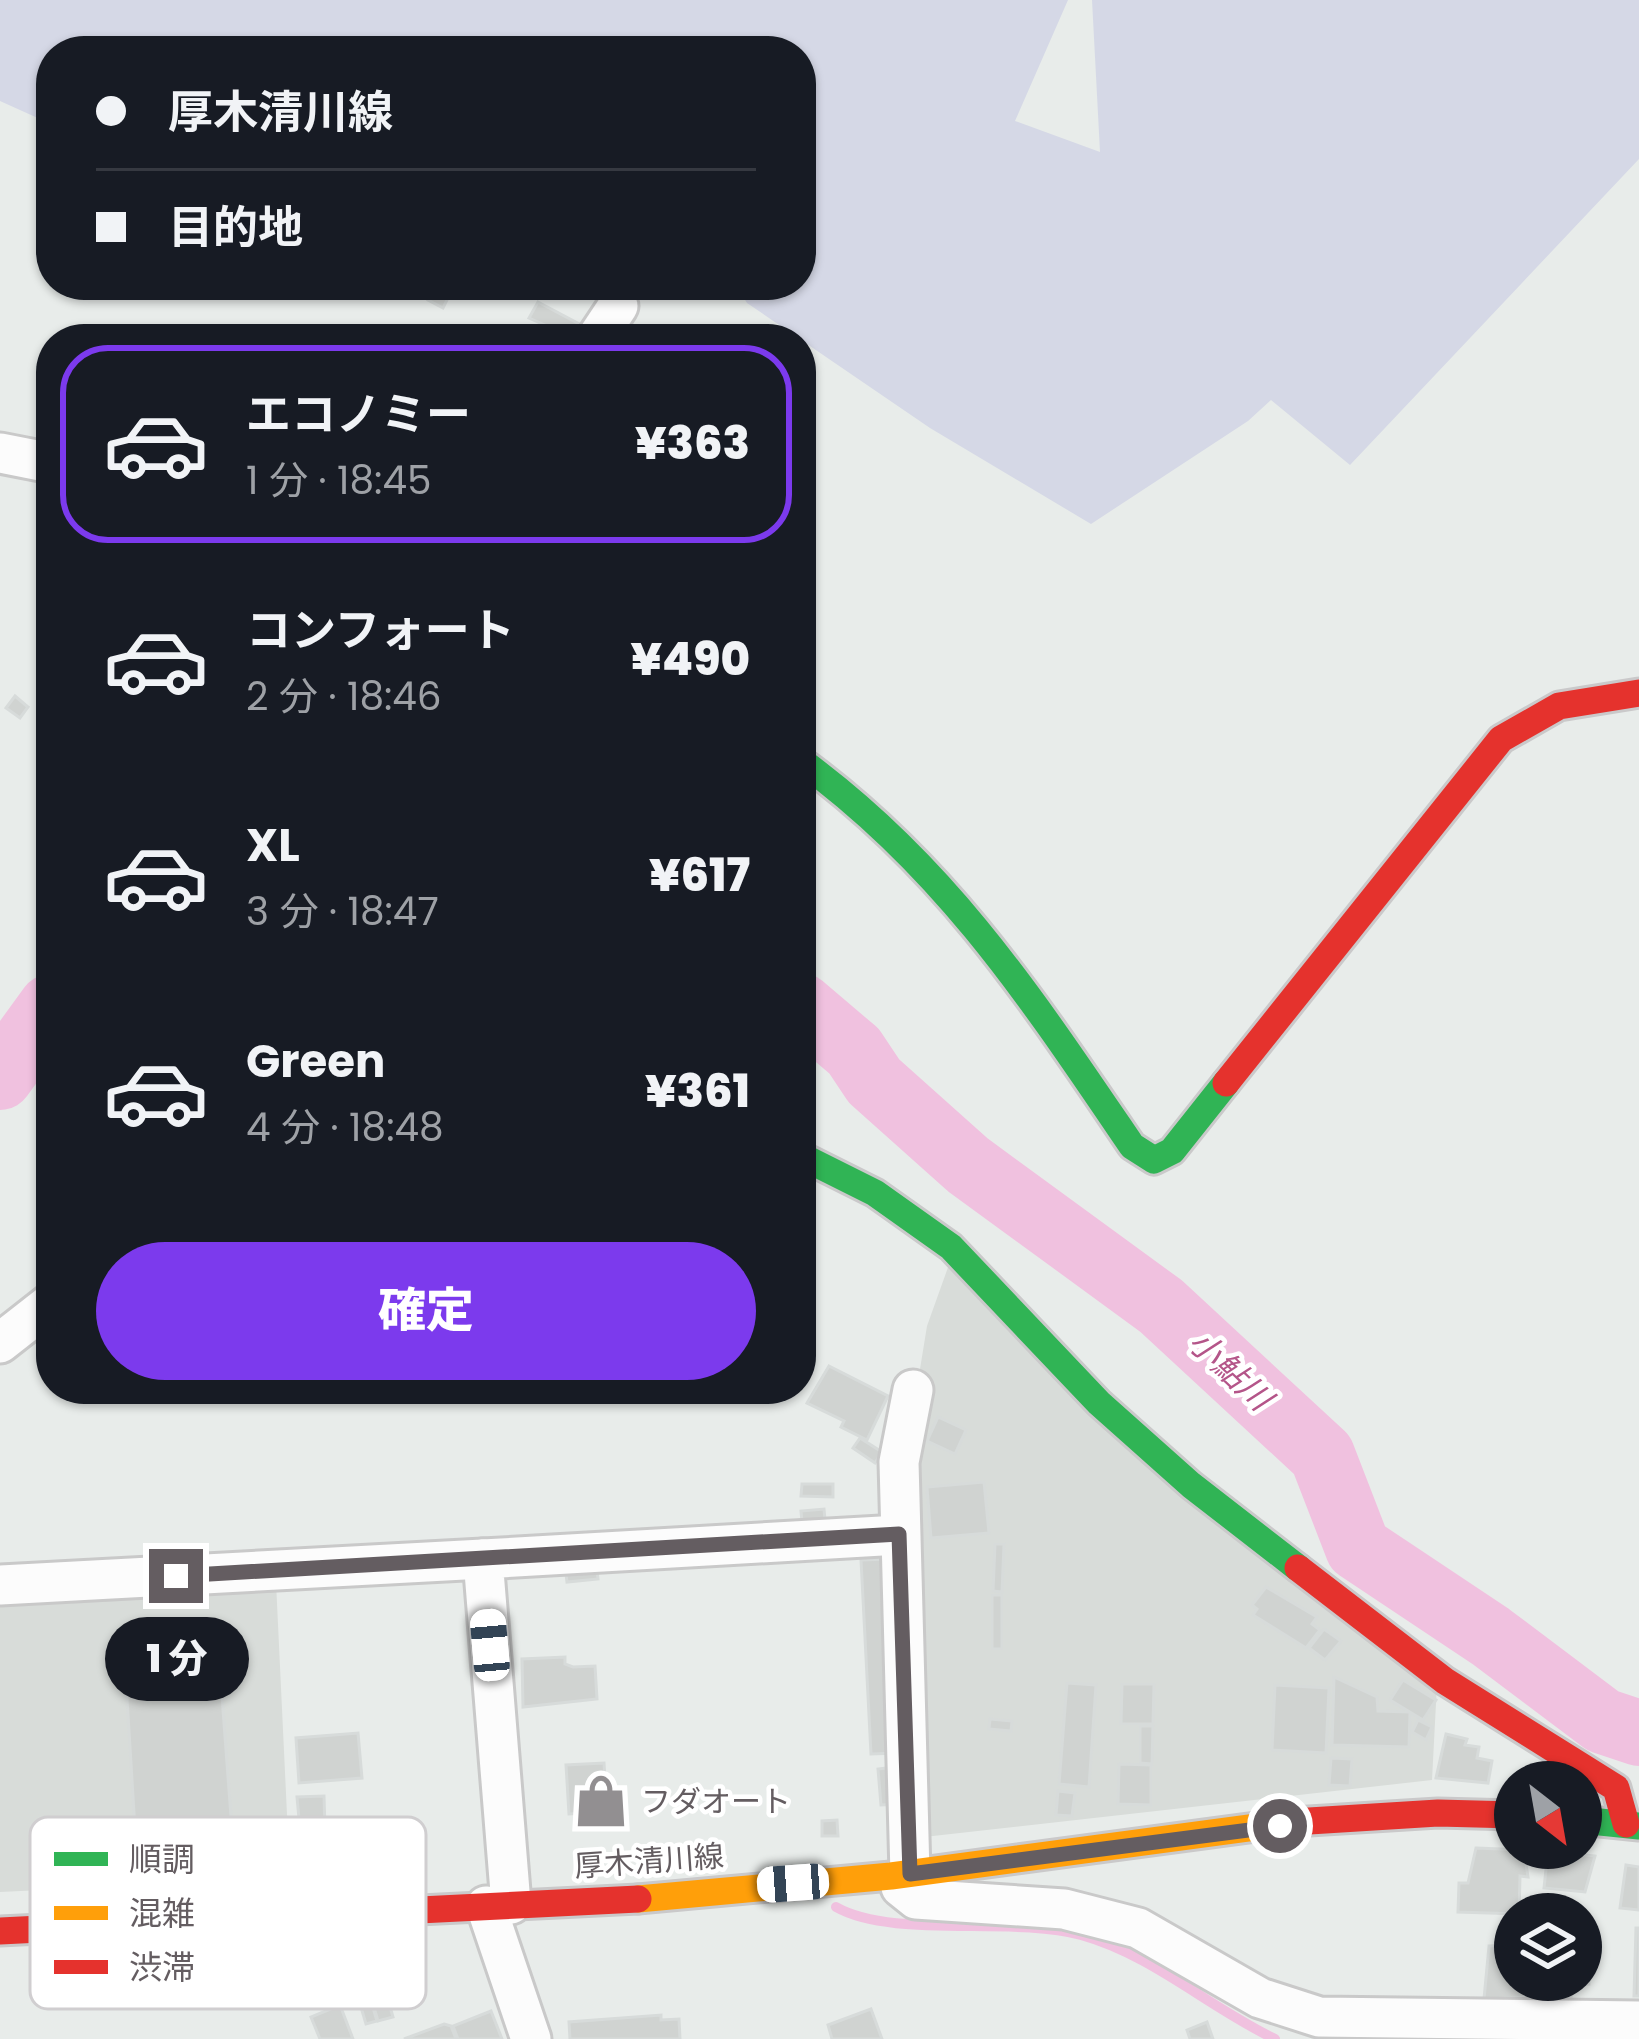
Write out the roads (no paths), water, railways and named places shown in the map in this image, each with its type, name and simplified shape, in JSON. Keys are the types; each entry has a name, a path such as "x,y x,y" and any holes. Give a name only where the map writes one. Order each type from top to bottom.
{"street":[{"path":"606,324 619,306"},
{"path":"0,453 36,460"},
{"path":"816,772 889,827 951,889 1132,1146 1154,1160 1172,1151 1501,739 1559,706 1639,693"},
{"path":"816,1164 875,1193 952,1247 1099,1403 1191,1485 1445,1681 1616,1788 1633,1825"},
{"path":"0,1343 36,1315"},
{"path":"913,1390 899,1462 899,1875 916,1899 1064,1909 1138,1928 1260,1998 1319,2017 1333,2028 1639,2021"},
{"path":"0,1586 899,1534"},
{"path":"483,1559 496,1916 531,2039"},
{"name":"厚木清川線","path":"426,1918 496,1916 899,1875 1280,1826 1453,1811 1494,1814"},
{"path":"1602,1822 1633,1825"},
{"name":"厚木清川線","path":"0,1931 30,1930"}],"waterway":[{"name":"小鮎川","path":"816,1019 854,1051 874,1081 968,1165 1161,1306 1322,1455 1358,1548 1490,1636 1603,1721 1639,1733"},
{"name":"小鮎川","path":"0,1077 36,1028"},
{"path":"836,1907 888,1922 1021,1927 1081,1935 1132,1955 1275,2039"}],"place":[{"name":"フダオート","path":"601,1801"}]}
